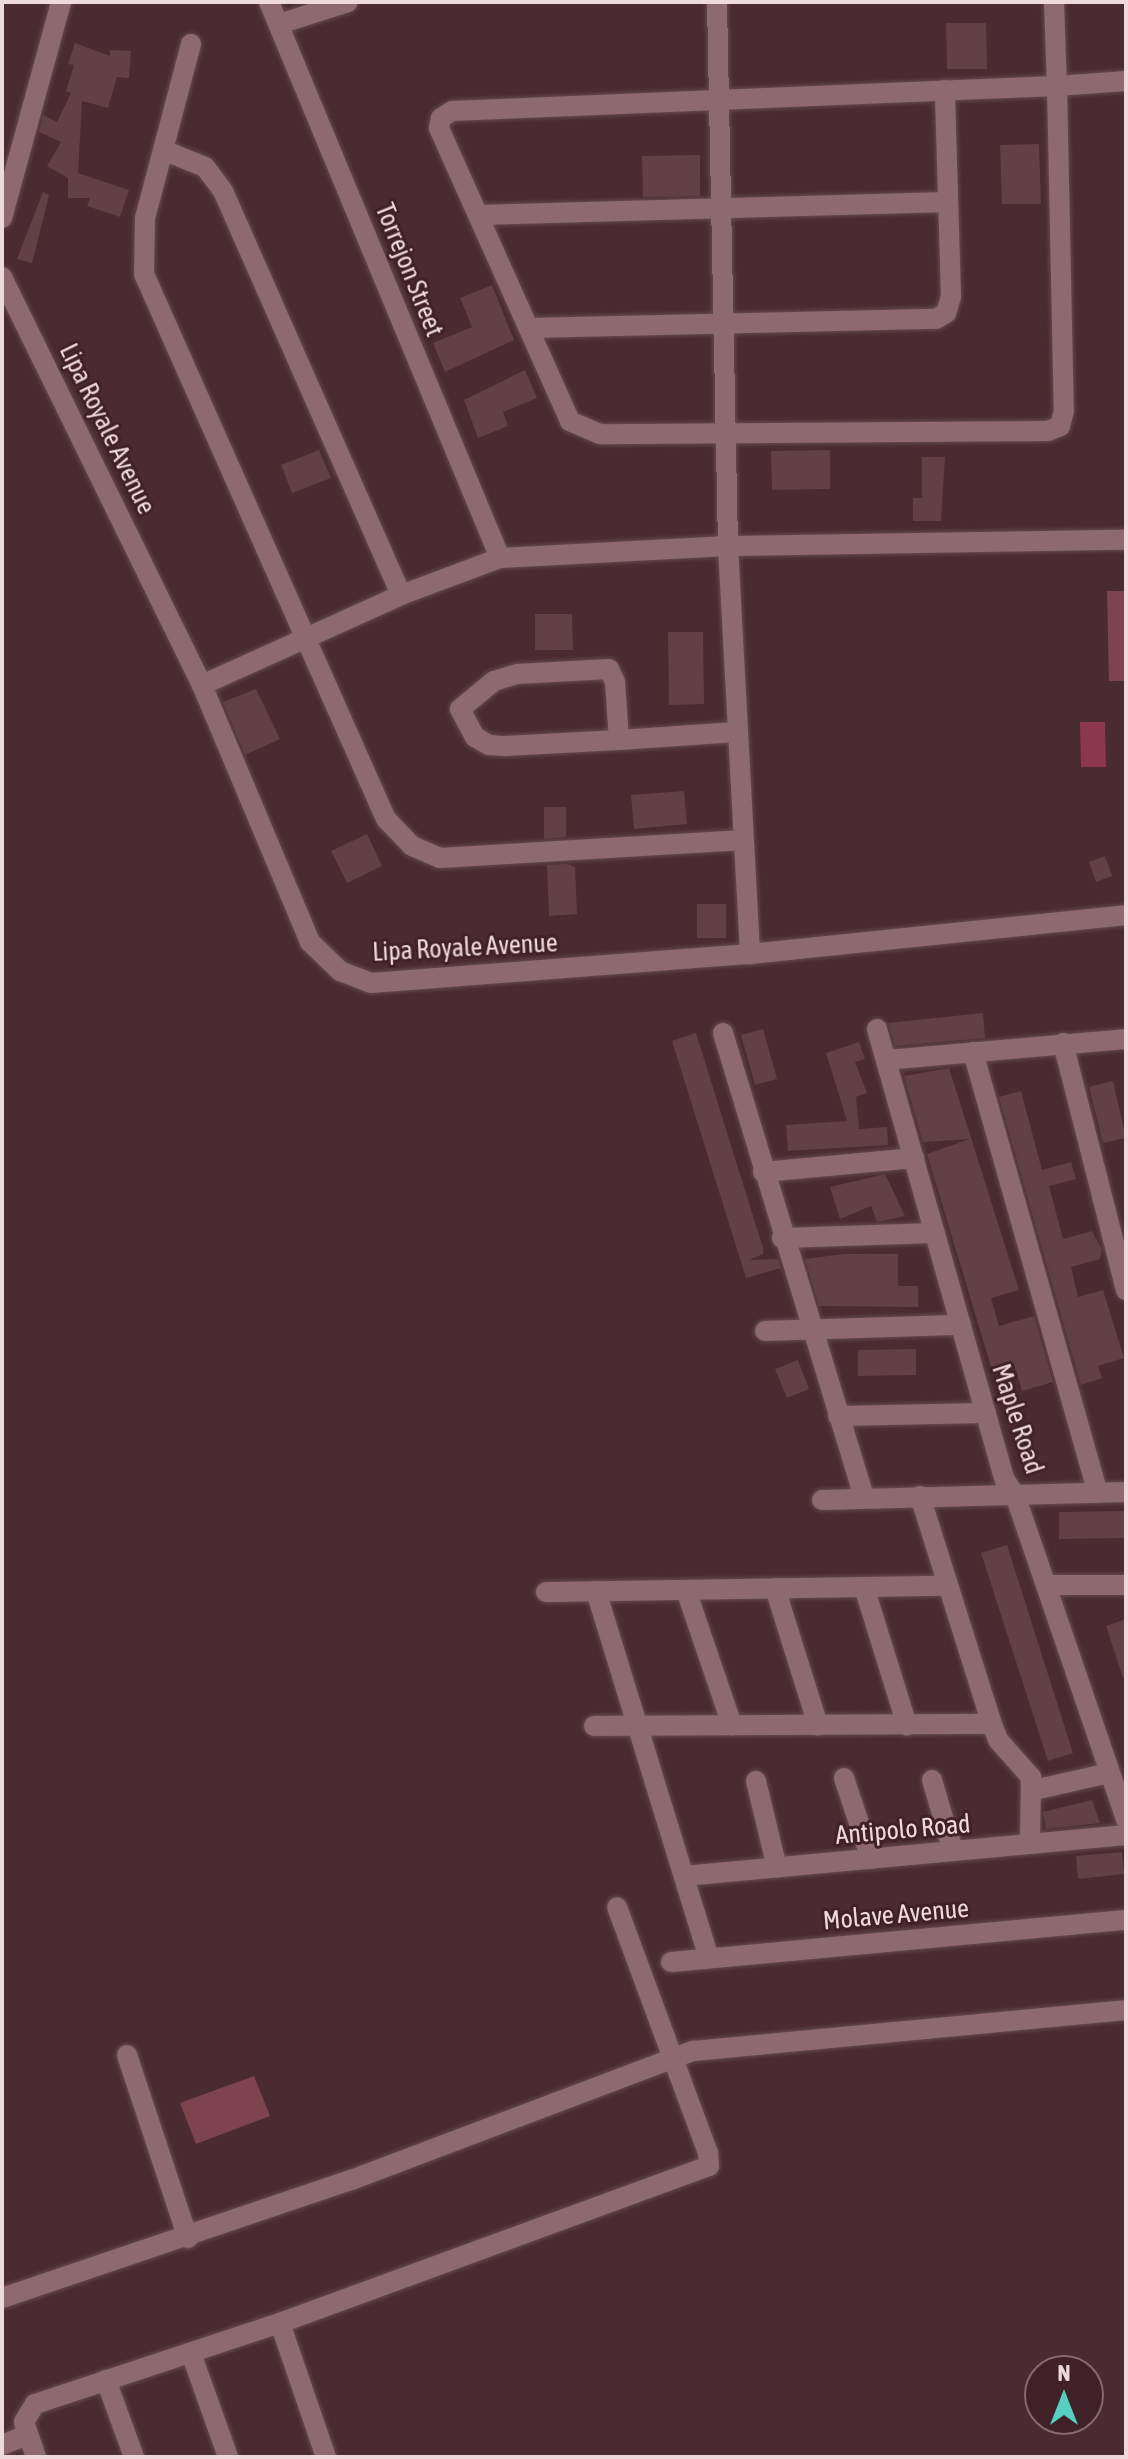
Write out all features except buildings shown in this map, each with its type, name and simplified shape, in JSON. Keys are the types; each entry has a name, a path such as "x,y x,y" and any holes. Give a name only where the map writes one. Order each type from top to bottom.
{"street":[{"path":"2,218 61,2"},
{"name":"Torrejon Street","path":"269,2 500,558"},
{"path":"279,24 348,2"},
{"path":"717,2 722,100 728,546 750,954"},
{"path":"1054,2 1057,86 1060,426 1048,431 727,435 583,430 570,421 439,128 441,118 452,111 1057,86 1126,81"},
{"path":"191,44 145,218 144,274 303,640 386,819 412,846 440,858 743,840"},
{"path":"529,328 936,319 946,313 951,297 945,90"},
{"path":"163,150 205,167 223,191 401,595"},
{"path":"479,215 947,202"},
{"name":"Lipa Royale Avenue","path":"2,277 202,685 310,942 340,971 371,983 750,954 1126,915"},
{"path":"202,685 401,595 500,558 728,546 1126,540"},
{"path":"619,740 615,682 609,669 517,674 494,681 460,709 475,737 489,745 619,740 736,732"},
{"name":"Maple Road","path":"877,1029 1005,1480 1015,1495 1126,1820"},
{"path":"723,1033 809,1329 864,1498"},
{"path":"886,1060 1126,1039"},
{"path":"1063,1043 1126,1290"},
{"path":"973,1052 1098,1493"},
{"path":"763,1172 914,1158"},
{"path":"782,1238 935,1233"},
{"path":"765,1331 961,1325"},
{"path":"838,1416 986,1413"},
{"path":"822,1500 1126,1492"},
{"path":"920,1496 998,1740 1024,1764 1034,1790 1030,1844"},
{"path":"1046,1585 1126,1585"},
{"path":"546,1592 948,1586"},
{"path":"864,1587 907,1725"},
{"path":"775,1588 818,1725"},
{"path":"686,1590 732,1725"},
{"path":"596,1591 709,1958"},
{"path":"594,1726 992,1724"},
{"path":"1034,1790 1109,1773"},
{"path":"844,1778 871,1859"},
{"path":"932,1780 953,1851"},
{"path":"756,1781 777,1868"},
{"name":"Antipolo Road","path":"684,1876 1126,1835"},
{"path":"36,2457 24,2422 35,2404 280,2323 709,2166 674,2057 617,1907"},
{"name":"Molave Avenue","path":"671,1962 1126,1920"},
{"path":"2,2298 188,2238 674,2057 733,2045 1126,2010"},
{"path":"127,2055 188,2238"},
{"path":"280,2323 326,2457"},
{"path":"191,2353 228,2457"},
{"path":"106,2380 134,2457"},
{"path":"2,2445 27,2435"}],"shaded area":[{"path":"1107,591 1126,591 1126,681 1109,681"},
{"path":"1080,722 1105,722 1106,767 1081,767"},
{"path":"254,2076 270,2116 196,2144 180,2103"}]}
